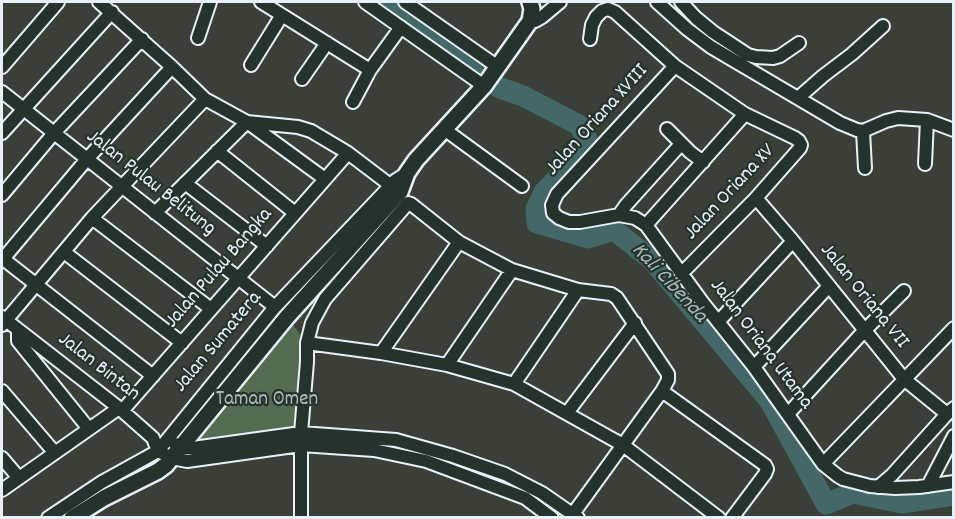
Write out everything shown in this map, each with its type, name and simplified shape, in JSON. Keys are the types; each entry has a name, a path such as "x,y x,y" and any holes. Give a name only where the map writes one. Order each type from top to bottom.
{"street":[{"path":"2,67 58,2"},
{"path":"99,2 205,99 247,122 326,179"},
{"path":"198,38 210,2"},
{"path":"261,2 370,70"},
{"path":"365,2 401,27 491,76"},
{"path":"530,2 532,9 530,21 536,21 560,2"},
{"path":"657,2 711,47 840,123 860,131 898,118 927,120 954,130"},
{"path":"681,2 713,32 748,55 780,56 799,43"},
{"path":"412,3 491,76"},
{"path":"590,39 596,17 608,9 615,12 675,66 745,114 646,225 635,218 619,215 681,144"},
{"path":"2,133 112,12"},
{"path":"252,66 282,15"},
{"name":"Jalan Sumatera","path":"48,518 102,482 169,449 287,316 395,189 416,160 491,76 530,21"},
{"path":"798,98 883,26"},
{"path":"353,102 370,70 401,27"},
{"path":"2,195 54,133 141,39"},
{"path":"302,79 327,43"},
{"name":"Jalan Oriana XVIII","path":"619,215 569,222 553,213 552,205 557,194 675,66"},
{"path":"153,376 2,258 87,159 172,67"},
{"name":"Jalan Pulau Belitung","path":"2,92 275,308"},
{"path":"3,321 121,186 205,99"},
{"name":"Jalan Oriana XV","path":"682,273 756,198 800,148 800,141 745,114"},
{"path":"925,164 927,120"},
{"path":"155,213 247,122"},
{"path":"247,122 311,131 348,153 395,189"},
{"path":"444,129 522,186"},
{"path":"667,129 703,162"},
{"path":"860,131 865,168"},
{"path":"217,151 295,213"},
{"name":"Jalan Pulau Bangka","path":"2,490 89,429 121,410 348,153"},
{"path":"185,183 267,246"},
{"name":"Jalan Sumatera","path":"72,518 166,465 169,449 181,421 275,308 395,189"},
{"name":"Jalan Oriana VII","path":"756,198 904,379 950,411"},
{"path":"169,449 301,439 396,440 506,474 542,493 574,516 665,386 668,374 617,298 611,294 578,290 512,270 459,242 408,203 325,299 312,323 308,343 301,439 301,518"},
{"path":"92,218 211,309"},
{"name":"Jalan Oriana Utama","path":"646,225 754,367 823,464 843,479 878,487 928,486 954,482"},
{"path":"718,322 793,241"},
{"path":"381,353 459,242"},
{"path":"64,252 182,343"},
{"path":"447,365 512,270"},
{"path":"754,367 829,286"},
{"path":"514,384 578,290"},
{"path":"788,414 904,291"},
{"name":"Jalan Bintan","path":"3,321 18,330 169,449"},
{"path":"567,413 634,323"},
{"path":"823,464 954,328"},
{"name":"Jalan Bintan","path":"18,330 18,341 89,429"},
{"path":"308,343 447,365 514,384 623,445 719,518"},
{"path":"665,386 765,465 767,469 765,474 732,518"},
{"path":"2,391 55,453"},
{"path":"878,487 892,475 950,411"},
{"path":"928,486 954,436"},
{"path":"301,439 374,450 426,461 525,498 552,518"},
{"path":"2,458 19,478"}],"green space":[{"name":"Taman Omen","path":"287,317 307,343 301,433 181,447"}],"waterway":[{"name":"Kali Cibenda","path":"377,2 498,87 523,96 579,125 587,139 584,151 544,192 536,209 537,223 588,238 614,230 652,260 770,401 826,504 853,493 902,503 954,495"}]}
